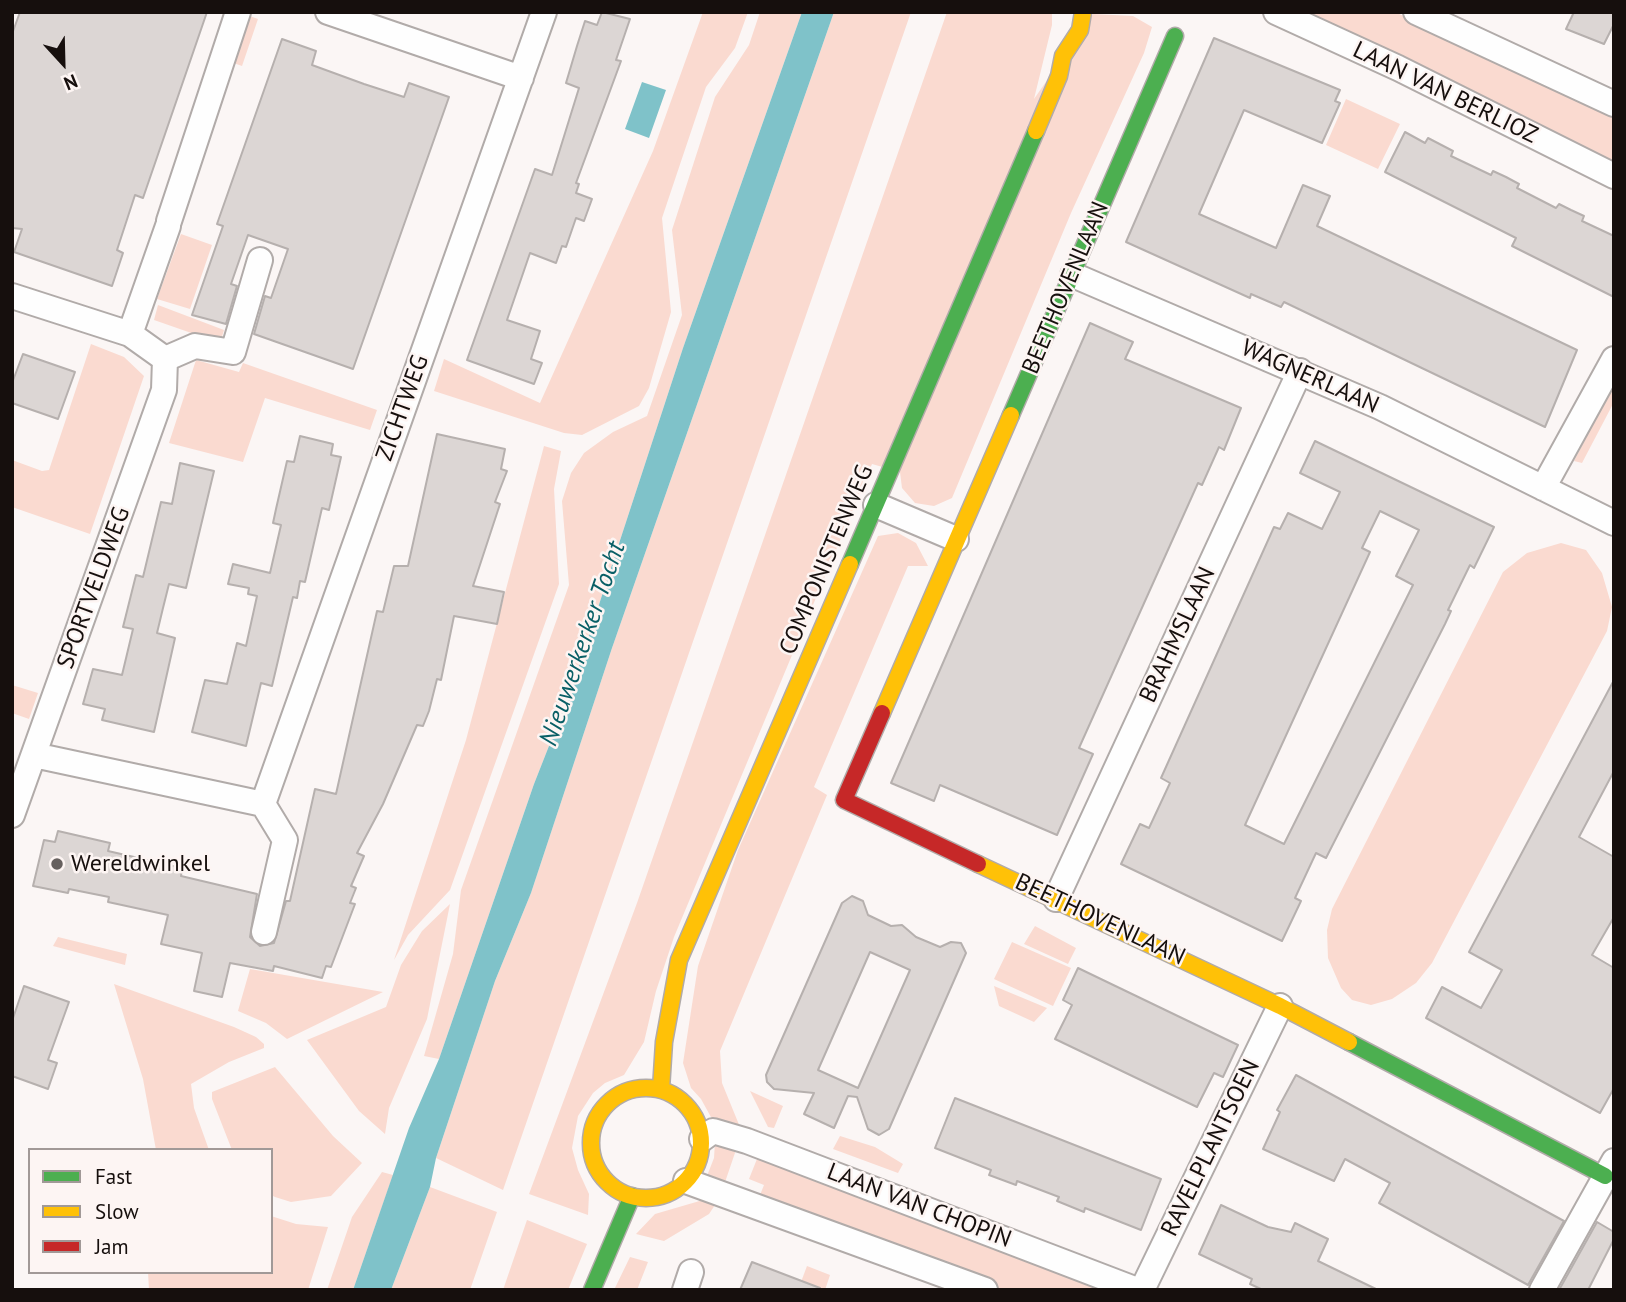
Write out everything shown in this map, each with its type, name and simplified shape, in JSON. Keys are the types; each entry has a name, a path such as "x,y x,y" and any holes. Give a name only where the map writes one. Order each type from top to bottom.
{"street":[{"path":"130,334 238,12"},
{"path":"327,12 521,78"},
{"name":"ZICHTWEG","path":"263,804 544,12"},
{"name":"COMPONISTENWEG","path":"661,1089 664,1042 679,960 1059,76 1063,56 1080,30 1083,12"},
{"name":"LAAN VAN BERLIOZ","path":"1276,12 1398,68 1614,176"},
{"path":"1416,12 1614,104"},
{"name":"COMPONISTENWEG","path":"1059,36 1063,56"},
{"name":"BEETHOVENLAAN","path":"1174,36 844,800 1280,1006 1609,1168"},
{"path":"12,296 130,334 165,359 195,346 233,352 260,260"},
{"name":"WAGNERLAAN","path":"1073,275 1300,371 1614,523"},
{"name":"SPORTVELDWEG","path":"12,815 164,390 165,359"},
{"path":"1543,488 1614,359"},
{"name":"BRAHMSLAAN","path":"1056,899 1300,371"},
{"path":"876,505 956,539"},
{"path":"34,755 263,804 285,840 264,932"},
{"name":"RAVELPLANTSOEN","path":"1143,1290 1280,1006"},
{"path":"635,1089 661,1089 676,1096 689,1108 698,1122 702,1139 695,1168 686,1181 661,1196 632,1196 616,1189 603,1177 594,1162 591,1145 592,1128 600,1112 611,1099 635,1089"},
{"name":"LAAN VAN CHOPIN","path":"702,1139 713,1131 747,1141 1137,1290"},
{"path":"1542,1290 1609,1168"},
{"path":"686,1181 985,1290"},
{"path":"592,1290 632,1196"}],"shaded area":[{"path":"703,12 748,12 735,48 706,87 662,218 671,312 649,388 639,406 582,435 564,433 434,391 444,359 540,403 653,151"},
{"path":"760,12 802,12 683,348 571,690 534,784 439,1059 424,1056 453,954 461,890 569,585 562,501 571,473 584,453 613,432 647,416 682,315 672,230 715,97 749,45"},
{"path":"834,12 911,12 503,1190 436,1158 495,981 531,893 612,648"},
{"path":"947,12 1052,12 1052,25 1034,99 1093,14 1133,16 1152,27 1144,53 1071,213 952,498 934,506 915,503 902,488 900,472 872,464 674,937 656,991 644,1042 624,1075 605,1083 593,1093 578,1116 572,1148 589,1194 588,1215 529,1194 637,903"},
{"path":"1295,12 1395,12 1492,58 1614,118 1614,165"},
{"path":"244,14 258,19 242,66 228,61"},
{"path":"1346,99 1400,124 1378,169 1326,145"},
{"path":"181,234 212,245 190,309 157,299"},
{"path":"158,305 224,330 220,343 154,320"},
{"path":"91,344 124,357 144,376 90,534 12,507 12,460 42,471 49,470"},
{"path":"196,360 239,372 243,363 377,410 370,430 265,398 243,462 169,443"},
{"path":"1614,384 1614,402 1582,463 1574,461"},
{"path":"544,446 561,451 554,489 559,584 450,890 408,935 394,960 466,740"},
{"path":"898,533 916,543 928,566 908,566 814,787 827,795 720,1051 722,1083 742,1132 712,1119 701,1099 691,1088 683,1063 698,966 738,850 878,536"},
{"path":"1561,543 1586,550 1602,573 1612,607 1607,631 1432,963 1416,983 1392,999 1371,1005 1352,1000 1341,988 1328,958 1327,930 1332,909 1503,572 1527,553"},
{"path":"12,685 38,693 29,719 12,713"},
{"path":"450,904 427,1019 389,1108 385,1134 359,1111 307,1040 386,1007 401,965 422,931"},
{"path":"1035,926 1076,948 1068,964 1024,944"},
{"path":"58,937 127,954 125,965 53,946"},
{"path":"1012,942 1071,968 1053,1006 994,979"},
{"path":"250,969 383,992 287,1039 266,1023 238,1011"},
{"path":"114,984 234,1027 256,1037 264,1044 264,1048 229,1062 191,1084 194,1108 208,1148 156,1148 143,1079"},
{"path":"994,986 1047,1008 1034,1022 999,1006"},
{"path":"275,1067 333,1136 362,1163 331,1196 291,1202 275,1197 273,1148 231,1148 212,1099 212,1092"},
{"path":"750,1091 783,1106 774,1128 768,1127"},
{"path":"840,1136 875,1147 903,1164 898,1173 833,1149"},
{"path":"715,1142 737,1147 723,1188 705,1181 714,1158"},
{"path":"759,1154 1114,1290 1000,1290 758,1200 764,1185 749,1179"},
{"path":"382,1172 393,1175 353,1290 327,1290 352,1217"},
{"path":"430,1187 497,1212 470,1290 391,1290"},
{"path":"703,1200 715,1205 709,1214 664,1241 636,1234 655,1214"},
{"path":"273,1217 296,1224 328,1227 308,1290 149,1290 148,1274 273,1274"},
{"path":"527,1220 587,1244 568,1290 503,1290"},
{"path":"630,1257 648,1262 637,1290 614,1290"},
{"path":"807,1266 830,1275 825,1290 798,1290"}],"water":[{"path":"802,12 834,12 612,648 531,893 495,981 436,1158 430,1187 391,1290 353,1290 409,1128 439,1059 534,784 571,690 683,348"},
{"path":"642,82 666,90 649,138 625,129"}],"building":[{"path":"20,12 207,12 143,198 135,195 117,250 123,253 112,286 14,252 22,229 12,228 12,34"},
{"path":"602,12 630,19 616,60 621,61 576,183 579,184 576,193 592,199 584,221 576,218 566,247 562,246 556,263 530,253 507,320 540,331 531,359 542,363 534,384 467,360 535,169 552,175 579,88 566,83 585,21 597,25"},
{"path":"1574,12 1614,12 1614,24 1604,44 1566,29"},
{"path":"1214,38 1340,90 1335,101 1340,103 1322,143 1244,110 1199,214 1276,248 1303,185 1330,196 1317,226 1577,350 1545,427 1284,302 1281,307 1251,294 1250,298 1126,242"},
{"path":"282,39 316,51 312,65 364,84 404,97 409,83 449,97 353,369 254,334 265,296 271,298 288,249 248,235 231,284 237,286 226,324 192,315 223,226 217,224"},
{"path":"1405,132 1425,143 1428,138 1453,151 1451,156 1491,175 1493,171 1506,177 1519,184 1517,188 1556,208 1559,204 1584,216 1582,221 1614,236 1614,297 1512,246 1516,238 1385,172"},
{"path":"1090,323 1133,342 1125,359 1241,408 1224,450 1219,447 1202,485 1198,483 1079,748 1093,754 1057,835 940,785 934,801 891,783"},
{"path":"23,354 75,372 58,419 12,403 12,383"},
{"path":"437,434 505,449 501,469 507,471 495,502 500,504 473,586 504,592 497,624 454,616 441,680 437,679 423,726 417,725 383,804 357,853 364,856 351,886 356,888 350,903 355,904 331,967 326,966 322,978 274,966 273,971 230,963 222,997 194,991 202,953 161,944 168,915 108,902 109,897 69,889 68,893 33,886 44,840 55,842 58,831 110,843 108,851 182,868 181,876 257,894 250,937 260,946 274,943 286,901 290,901 315,789 336,794 377,611 383,612 394,566 408,566"},
{"path":"300,436 333,444 331,455 341,457 329,510 322,508 305,582 300,581 297,598 293,597 272,686 261,683 246,746 192,732 205,680 227,684 237,643 246,646 257,596 248,594 249,588 228,584 233,564 270,573 281,525 273,523 276,509 287,461 294,462"},
{"path":"1315,441 1494,527 1474,568 1470,565 1448,610 1451,611 1445,624 1326,858 1316,853 1295,898 1301,901 1282,941 1121,864 1140,824 1149,828 1170,783 1161,778 1274,527 1280,529 1288,513 1322,529 1340,492 1300,473","holes":["1380,511 1419,530 1396,576 1413,585 1284,844 1245,825 1370,552 1362,548"]},
{"path":"180,463 214,471 186,588 169,584 157,633 175,638 154,732 102,720 105,709 83,704 93,669 122,675 133,629 123,627 136,575 143,577 161,502 172,504"},
{"path":"1614,680 1614,771 1579,837 1614,857 1614,917 1592,955 1614,968 1614,1088 1600,1113 1426,1018 1442,987 1481,1008 1502,970 1469,952"},
{"path":"852,896 863,901 868,915 891,926 902,925 916,937 940,947 951,942 961,943 966,953 889,1129 879,1135 868,1129 857,1097 848,1096 834,1128 804,1114 814,1093 774,1089 767,1082 766,1075 842,903","holes":["870,952 910,970 858,1088 818,1070"]},
{"path":"1078,968 1238,1045 1223,1077 1214,1073 1197,1107 1055,1039 1072,1005 1063,1000"},
{"path":"24,986 69,1002 48,1060 57,1063 48,1089 12,1076 12,1021"},
{"path":"1296,1075 1564,1221 1528,1285 1379,1203 1390,1183 1345,1159 1334,1181 1263,1149 1280,1112 1277,1110"},
{"path":"955,1098 1161,1179 1141,1230 1085,1208 1084,1212 1057,1201 1059,1197 1017,1181 1016,1185 989,1175 991,1170 935,1148"},
{"path":"1221,1205 1268,1227 1291,1232 1295,1223 1328,1239 1318,1261 1378,1290 1263,1290 1250,1284 1252,1279 1199,1254"},
{"path":"1597,1222 1614,1232 1614,1239 1588,1290 1559,1290"},
{"path":"752,1262 820,1288 820,1290 740,1290"}],"traffic: fast":[{"path":"1011,415 1175,36"},
{"path":"850,564 1036,131"},
{"path":"1349,1042 1605,1176"},
{"path":"592,1290 632,1196"}],"traffic: slow":[{"path":"1036,131 1059,76 1063,56 1080,30 1083,12"},
{"path":"882,713 1011,415"},
{"path":"661,1089 664,1042 679,960 850,564"},
{"path":"978,864 1280,1006 1349,1042"},
{"path":"646,1088 667,1092 685,1104 697,1122 701,1143 697,1164 685,1182 667,1194 646,1198 625,1194 607,1182 595,1164 591,1143 595,1122 607,1104 625,1092 646,1088"}],"traffic: jam":[{"path":"882,713 844,800 978,864"}],"place":[{"name":"Wereldwinkel","path":"57,864"}],"water label":[{"name":"Nieuwerkerker Tocht","path":"583,644"}]}
